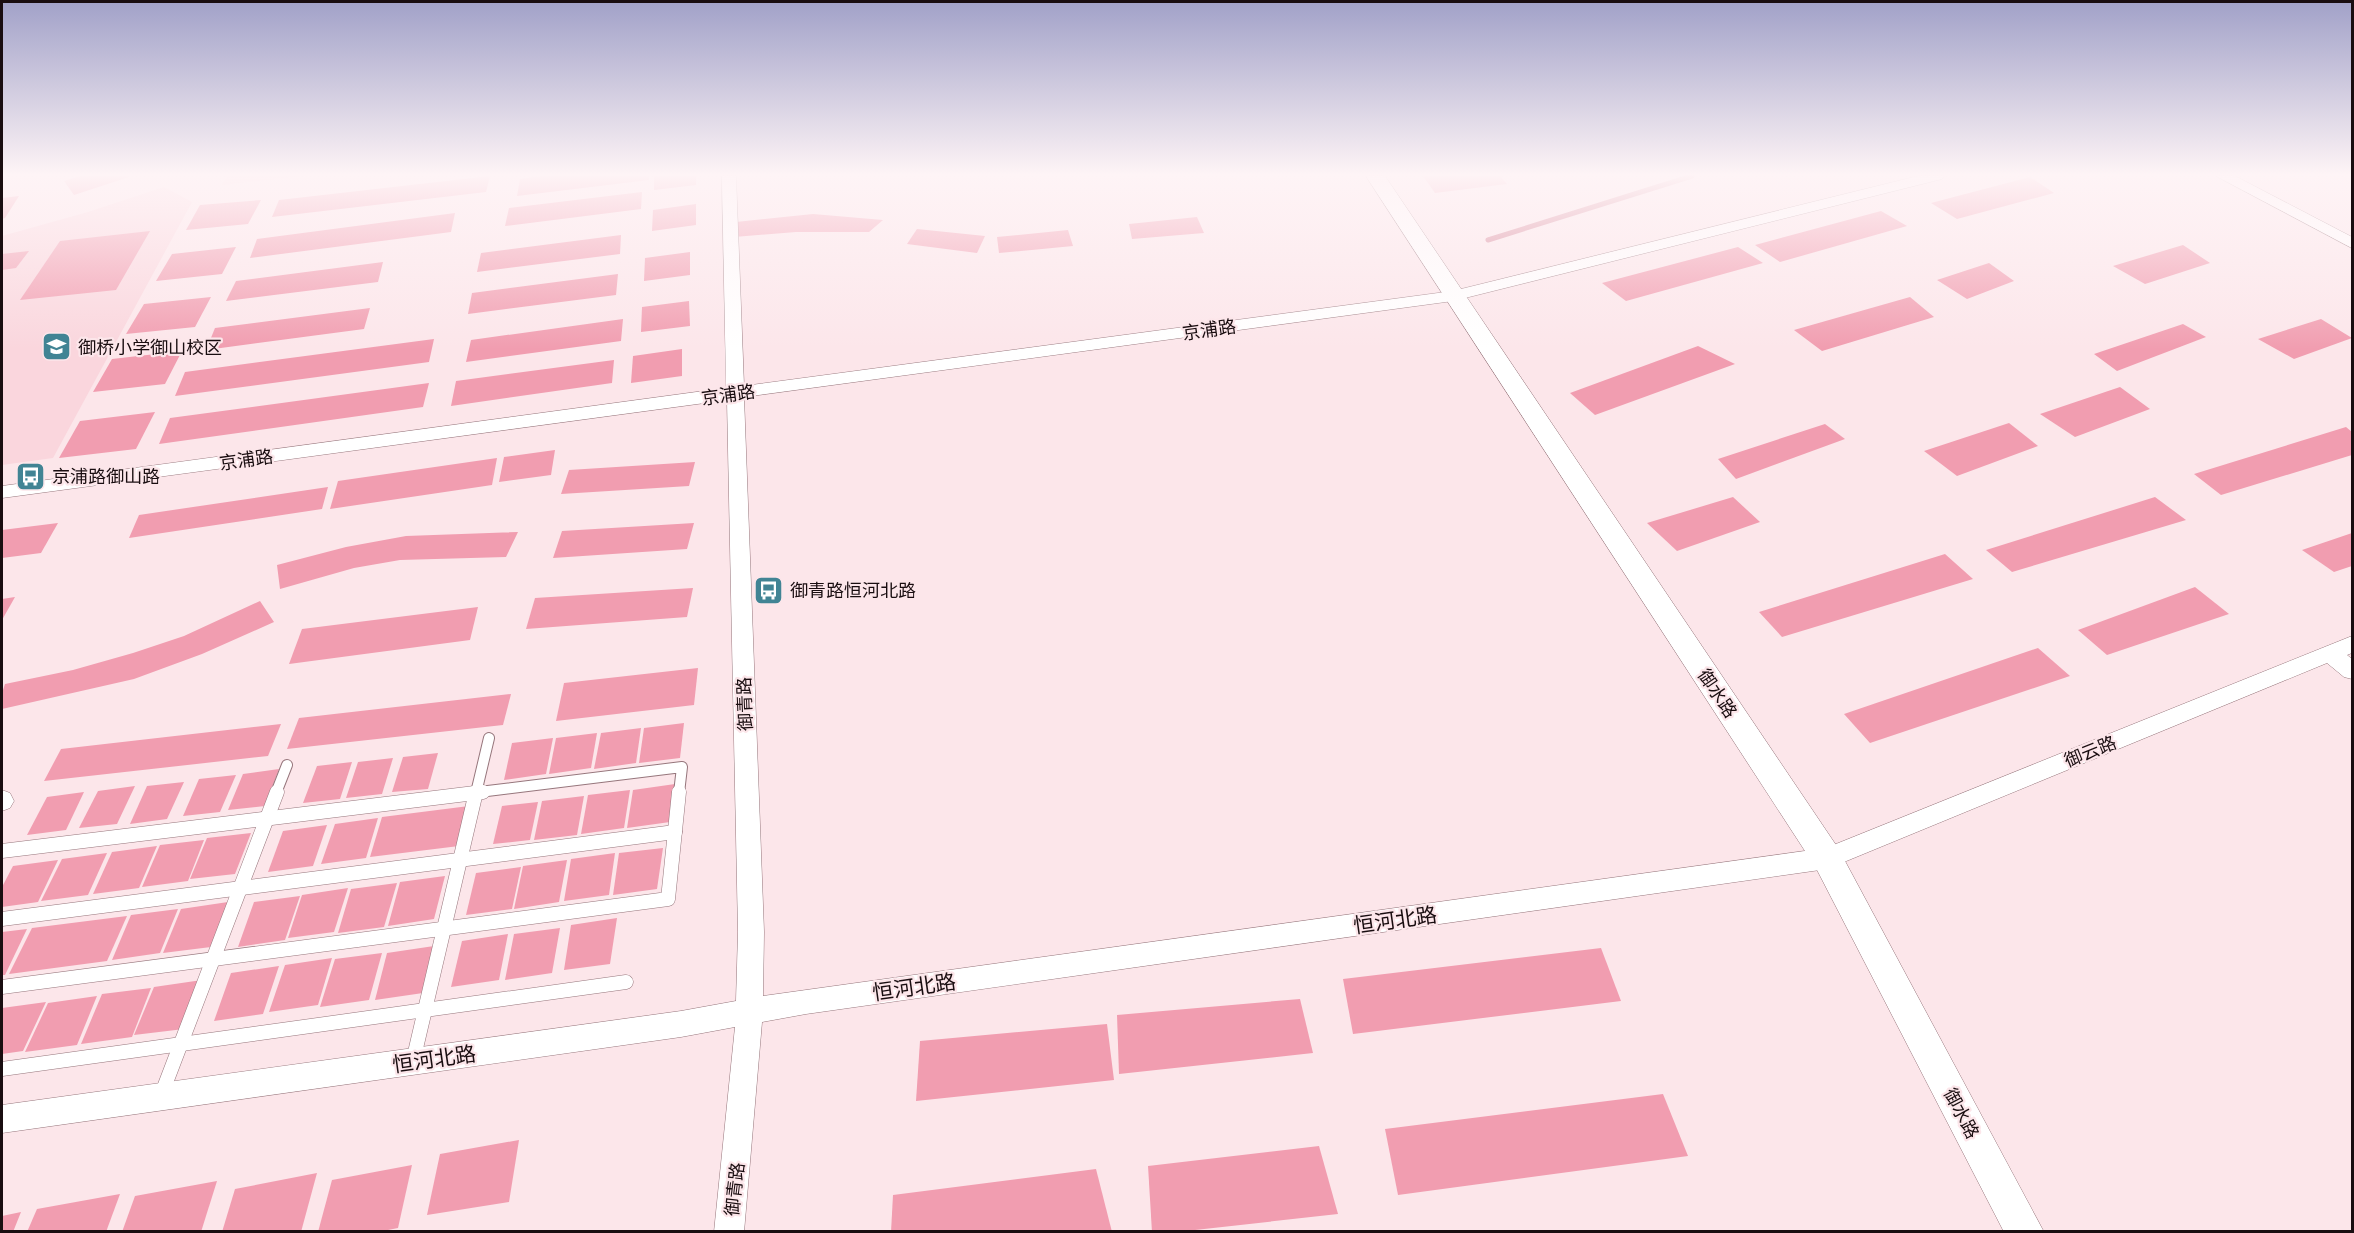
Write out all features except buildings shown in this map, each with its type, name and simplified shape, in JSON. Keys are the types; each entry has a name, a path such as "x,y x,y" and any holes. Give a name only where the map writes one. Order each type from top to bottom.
{"street":[{"name":"御青路","path":"729,1232 744,1107 751,1011 731,234"},
{"name":"御水路","path":"1413,234 1827,858 2025,1232"},
{"name":"京浦路","path":"2,492 1454,296 1705,234"},
{"path":"2334,234 2352,243"},
{"name":"御云路","path":"1827,858 2352,644"},
{"path":"2330,653 2352,671"},
{"name":"恒河北路","path":"2,1119 681,1024 806,1001 1827,858"}],"lane":[{"path":"413,1061 489,738"},
{"path":"160,1096 287,765"},
{"path":"2,851 682,767 668,899 2,987"},
{"path":"2,918 675,832"},
{"path":"2,1069 626,982"}],"shaded area":[{"name":"御桥小学御山校区","path":"11,234 175,234 53,458 2,465 2,236"}],"waterway":[{"path":"1488,240 1509,234"}],"place":[{"name":"御桥小学御山校区","path":"57,347"},
{"name":"京浦路御山路","path":"31,476"},
{"name":"御青路恒河北路","path":"769,590"}]}
